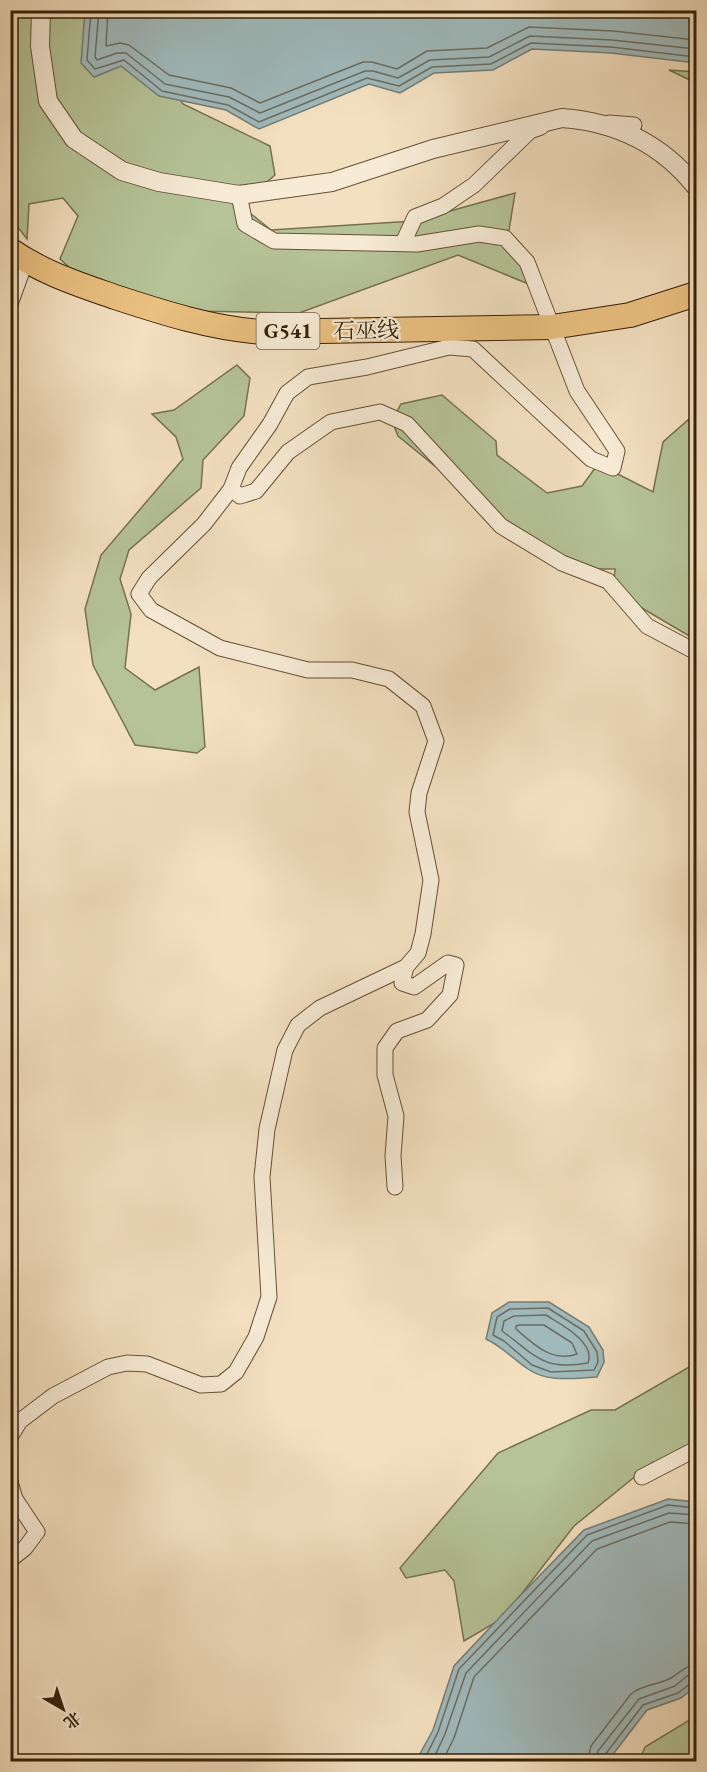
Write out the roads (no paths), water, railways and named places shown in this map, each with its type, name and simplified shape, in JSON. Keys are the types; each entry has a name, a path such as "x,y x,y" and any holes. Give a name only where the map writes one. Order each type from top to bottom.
{"highway":[{"name":"石巫线","path":"18,255 60,278 167,315 202,324 241,330 283,332 552,327 638,313 696,294"}],"street":[{"path":"41,10 40,46 48,100 74,139 122,171 159,182 239,195 332,182 433,149 562,118 595,122 636,137 675,164 696,187"},
{"path":"403,243 415,216 443,206 474,185 530,131 570,119 634,125"},
{"path":"239,195 245,224 274,241 417,244 479,234 505,238 527,262 577,391 617,451 613,468 591,459 473,349 449,347 367,367 308,377 288,393 270,424 239,468 231,489 204,524 149,578 139,594 151,610 220,648 308,670 352,670 389,679 423,706 436,741 419,793 417,812 431,880 418,953 406,968 402,983 414,987 448,963 456,965 450,995 427,1020 397,1031 385,1048 385,1075 396,1116 393,1156 395,1187"},
{"path":"10,304 18,255"},
{"path":"231,489 240,496 256,491 288,452 331,422 380,412 406,424 501,526 562,563 608,581 647,626 696,652"},
{"path":"10,1437 20,1421 53,1396 108,1367 127,1363 147,1364 201,1385 221,1384 236,1372 256,1337 269,1298 262,1177 267,1129 285,1050 298,1025 320,1008 406,968"},
{"path":"642,1476 696,1449"},
{"path":"10,1482 15,1499 37,1532 25,1548 10,1560"}],"water":[{"path":"254,10 257,13 260,10 696,11 696,63 611,53 532,49 493,70 434,73 400,93 369,84 259,129 226,110 159,96 121,66 94,77 81,63 85,11"},
{"path":"509,1302 549,1302 589,1327 603,1350 604,1362 597,1377 561,1379 544,1376 528,1369 486,1339 492,1313"},
{"path":"668,1499 696,1502 696,1686 681,1698 647,1710 608,1761 416,1761 433,1730 454,1666 514,1602 584,1530"}]}
